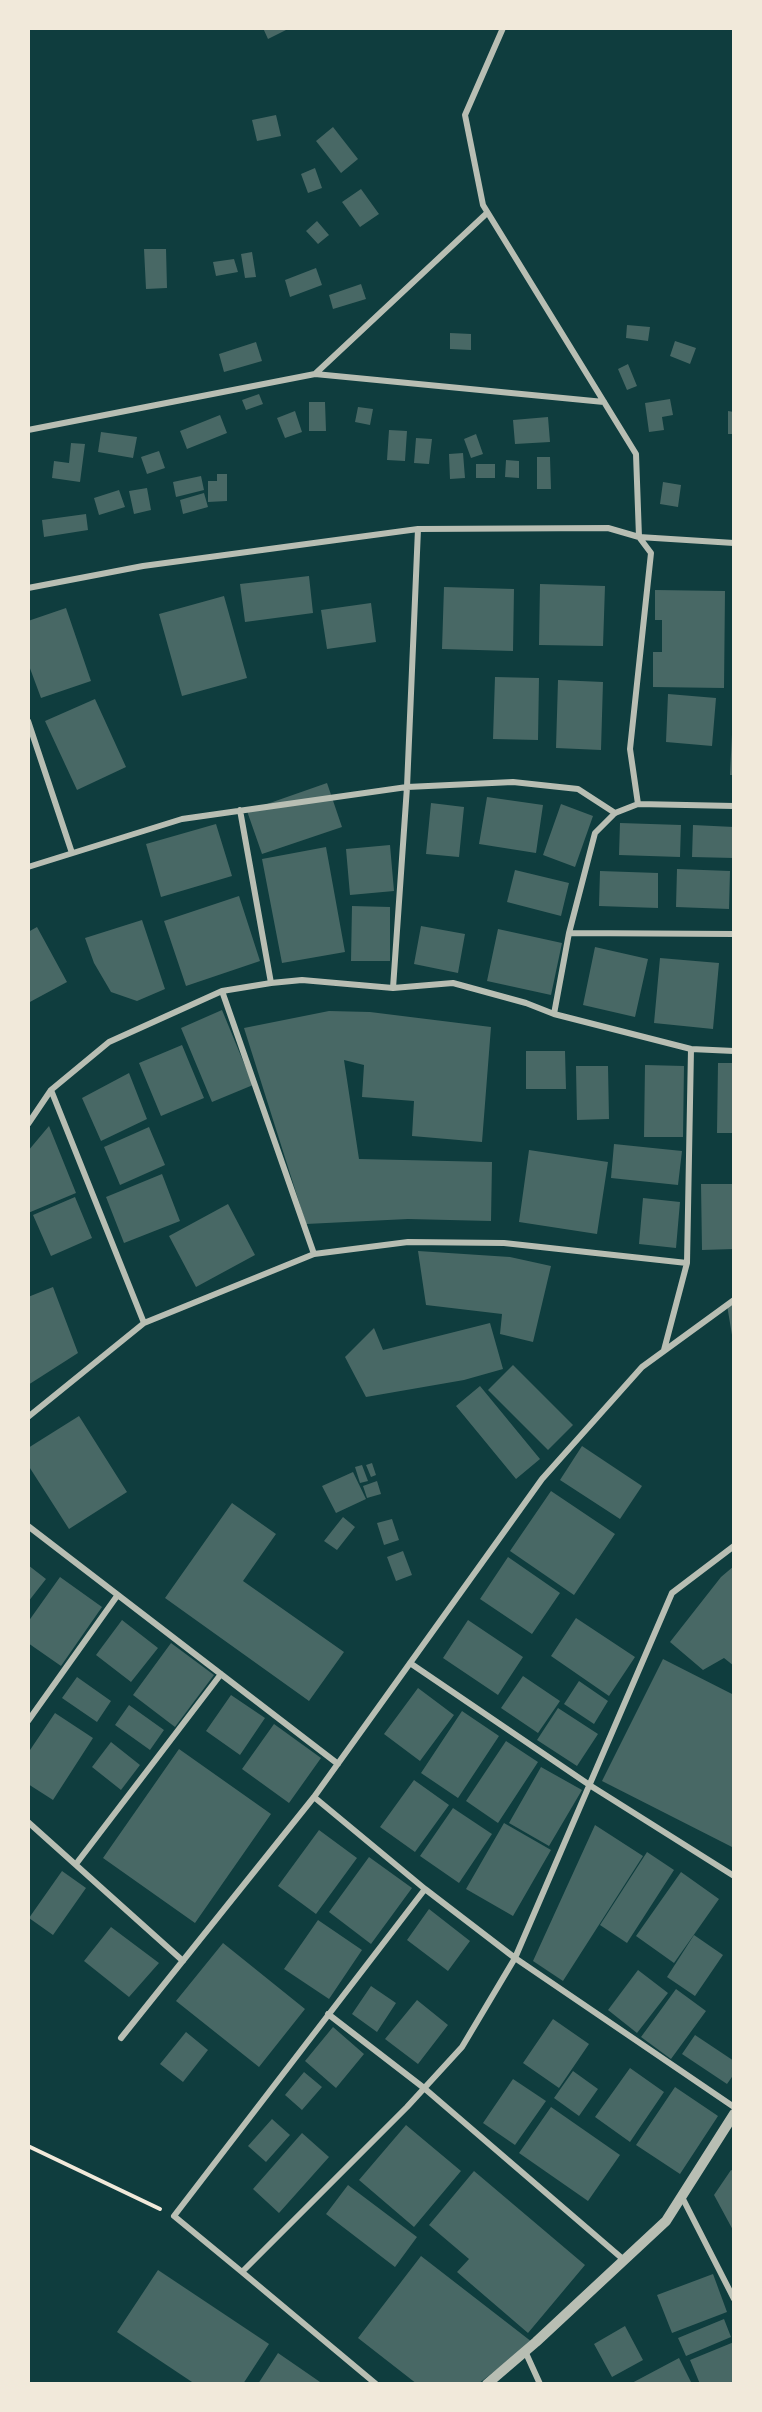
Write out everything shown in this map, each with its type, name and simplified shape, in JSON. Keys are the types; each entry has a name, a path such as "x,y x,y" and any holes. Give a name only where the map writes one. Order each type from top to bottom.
{"street":[{"path":"503,28 465,115 483,205 636,454 639,537 651,554 630,749 638,804"},
{"path":"315,374 487,213"},
{"path":"28,430 315,374 604,402"},
{"path":"28,588 143,566 418,529 608,528 639,537 734,543"},
{"path":"393,988 407,787 418,529"},
{"path":"28,721 72,853"},
{"path":"28,867 182,819 407,787 513,782 578,789 615,813"},
{"path":"554,1014 569,933 595,833 615,813 638,804 734,806"},
{"path":"240,810 271,983"},
{"path":"569,933 734,934"},
{"path":"28,1124 51,1090 109,1042 222,992 271,983 302,980 393,988 453,983 526,1003 554,1014 691,1049 734,1051"},
{"path":"222,992 314,1254"},
{"path":"664,1351 687,1263 691,1049"},
{"path":"51,1090 144,1323"},
{"path":"29,1416 144,1323 314,1254 408,1242 504,1243 687,1263"},
{"path":"121,2038 314,1797 542,1479 642,1367 734,1300"},
{"path":"28,1526 338,1764"},
{"path":"242,2272 462,2047 515,1958 591,1786 672,1593 734,1546"},
{"path":"28,1721 117,1596"},
{"path":"410,1663 591,1786 734,1876"},
{"path":"76,1864 220,1674"},
{"path":"314,1797 425,1889 515,1958 734,2106"},
{"path":"28,1822 183,1961"},
{"path":"376,2384 174,2216 425,1889"},
{"path":"328,2014 424,2088 624,2260"},
{"path":"487,2384 666,2221 734,2114"},
{"path":"682,2196 734,2299"},
{"path":"525,2351 540,2384"}],"path":[{"path":"28,2146 174,2216"}],"building":[{"path":"263,28 290,28 268,39"},
{"path":"276,115 281,136 257,141 252,120"},
{"path":"333,127 358,159 341,173 316,141"},
{"path":"315,168 322,188 308,193 301,174"},
{"path":"361,189 379,214 360,227 342,202"},
{"path":"317,221 329,235 318,244 306,231"},
{"path":"144,249 166,249 167,288 146,289"},
{"path":"252,252 256,277 245,278 241,254"},
{"path":"234,259 238,272 216,276 213,262"},
{"path":"316,268 322,285 290,297 285,280"},
{"path":"361,284 366,299 333,309 329,295"},
{"path":"627,325 650,327 648,341 626,338"},
{"path":"450,333 471,334 471,350 450,349"},
{"path":"675,341 696,348 690,364 670,356"},
{"path":"256,342 262,361 224,372 219,354"},
{"path":"628,364 637,386 627,390 618,369"},
{"path":"259,394 263,404 246,410 242,400"},
{"path":"670,399 673,415 662,417 664,430 649,432 645,403"},
{"path":"309,402 325,402 326,431 309,431"},
{"path":"358,407 373,409 370,425 355,422"},
{"path":"295,411 302,432 285,438 277,418"},
{"path":"728,411 734,412 734,434 728,434"},
{"path":"220,415 227,433 187,449 180,431"},
{"path":"548,417 550,442 515,444 513,420"},
{"path":"389,430 407,431 405,461 387,460"},
{"path":"101,432 137,437 133,458 98,452"},
{"path":"476,434 483,454 471,458 464,439"},
{"path":"416,438 432,439 429,464 414,463"},
{"path":"71,443 85,444 80,482 52,478 54,461 69,463"},
{"path":"159,451 165,468 147,474 141,457"},
{"path":"463,453 465,478 450,479 449,454"},
{"path":"537,457 550,457 551,489 537,489"},
{"path":"506,460 519,461 519,478 505,477"},
{"path":"476,464 495,464 495,478 476,478"},
{"path":"217,474 227,474 227,501 208,502 208,481 217,481"},
{"path":"201,476 204,490 176,497 173,482"},
{"path":"663,482 681,485 678,507 660,504"},
{"path":"147,488 151,510 134,514 129,491"},
{"path":"119,490 125,507 99,515 94,498"},
{"path":"204,493 208,507 183,514 180,500"},
{"path":"86,514 88,530 44,537 42,520"},
{"path":"309,576 313,613 245,622 240,584"},
{"path":"540,584 605,586 603,646 539,645"},
{"path":"444,587 514,589 513,651 442,649"},
{"path":"655,590 725,591 724,688 653,687 653,652 662,652 662,620 655,620"},
{"path":"224,596 247,678 182,696 159,614"},
{"path":"371,603 376,642 327,649 321,610"},
{"path":"66,608 91,681 41,698 28,663 28,621"},
{"path":"495,677 539,678 538,740 493,739"},
{"path":"558,680 603,682 601,750 556,748"},
{"path":"668,694 716,698 712,746 666,742"},
{"path":"95,699 126,767 77,790 45,721"},
{"path":"732,734 734,734 734,775 730,775"},
{"path":"327,783 342,827 262,854 247,811"},
{"path":"487,797 543,805 536,853 479,844"},
{"path":"431,803 464,807 459,857 426,854"},
{"path":"561,804 593,816 575,867 543,855"},
{"path":"620,823 681,825 680,857 619,855"},
{"path":"216,824 232,876 161,897 146,844"},
{"path":"693,825 734,827 734,858 692,857"},
{"path":"390,845 394,891 350,895 346,849"},
{"path":"326,847 345,952 282,963 262,859"},
{"path":"677,869 730,871 729,909 676,907"},
{"path":"515,870 569,883 561,916 507,902"},
{"path":"600,871 658,873 658,908 599,906"},
{"path":"239,896 260,961 186,986 164,921"},
{"path":"352,906 390,907 390,961 351,961"},
{"path":"142,920 165,989 137,1001 111,992 94,963 85,938"},
{"path":"421,926 465,934 458,973 414,964"},
{"path":"37,927 67,982 28,1003 28,932"},
{"path":"498,929 562,943 551,995 487,981"},
{"path":"595,947 648,959 635,1017 583,1005"},
{"path":"660,958 719,963 713,1029 654,1023"},
{"path":"222,1010 253,1085 212,1102 181,1028"},
{"path":"329,1011 370,1012 491,1027 482,1142 412,1136 414,1101 362,1097 364,1065 344,1060 359,1159 492,1162 491,1221 408,1219 306,1224 244,1028"},
{"path":"182,1045 204,1098 161,1116 139,1063"},
{"path":"526,1051 565,1051 566,1089 526,1089"},
{"path":"718,1063 734,1063 734,1133 717,1133"},
{"path":"645,1065 684,1066 683,1137 644,1137"},
{"path":"576,1066 608,1066 609,1119 577,1120"},
{"path":"129,1073 147,1119 101,1141 82,1098"},
{"path":"49,1126 76,1193 28,1213 28,1151"},
{"path":"149,1127 165,1165 120,1185 104,1147"},
{"path":"614,1144 682,1151 678,1185 611,1178"},
{"path":"529,1150 608,1162 597,1234 519,1222"},
{"path":"162,1174 180,1221 124,1243 106,1197"},
{"path":"701,1184 734,1184 734,1249 702,1250"},
{"path":"75,1197 92,1238 51,1256 33,1215"},
{"path":"643,1198 680,1202 676,1248 639,1244"},
{"path":"228,1204 255,1255 196,1287 169,1236"},
{"path":"418,1251 510,1257 551,1266 533,1342 500,1334 502,1314 426,1305"},
{"path":"53,1287 78,1353 28,1385 28,1297"},
{"path":"734,1304 734,1335 732,1335 727,1305"},
{"path":"490,1323 503,1369 464,1380 366,1397 345,1357 374,1328 383,1350"},
{"path":"513,1365 573,1425 548,1450 488,1390"},
{"path":"480,1386 540,1459 516,1479 456,1406"},
{"path":"79,1416 127,1492 69,1529 28,1465 28,1448"},
{"path":"582,1446 642,1486 620,1519 560,1480"},
{"path":"372,1463 376,1475 371,1477 366,1465"},
{"path":"362,1465 368,1481 360,1483 355,1467"},
{"path":"353,1472 366,1499 336,1513 322,1486"},
{"path":"377,1481 381,1494 367,1498 363,1486"},
{"path":"551,1491 615,1534 574,1595 510,1551"},
{"path":"232,1503 276,1534 243,1581 344,1652 309,1701 165,1598"},
{"path":"343,1517 355,1527 337,1550 324,1541"},
{"path":"392,1519 399,1540 384,1545 377,1523"},
{"path":"403,1551 412,1575 396,1581 387,1557"},
{"path":"508,1557 560,1593 532,1634 480,1599"},
{"path":"28,1565 46,1579 28,1602"},
{"path":"734,1566 734,1666 724,1658 703,1670 670,1642 721,1577"},
{"path":"60,1577 102,1607 61,1666 28,1643 28,1622"},
{"path":"576,1618 635,1657 609,1696 551,1656"},
{"path":"122,1620 158,1648 131,1682 96,1655"},
{"path":"468,1620 523,1657 498,1695 443,1658"},
{"path":"171,1643 214,1675 175,1727 133,1695"},
{"path":"663,1659 734,1695 734,1848 602,1781"},
{"path":"523,1676 560,1701 538,1733 501,1708"},
{"path":"77,1677 111,1701 97,1722 62,1698"},
{"path":"579,1681 608,1701 594,1724 564,1704"},
{"path":"418,1688 454,1715 420,1761 384,1734"},
{"path":"231,1695 265,1718 240,1755 206,1731"},
{"path":"129,1705 164,1730 150,1750 115,1725"},
{"path":"558,1708 598,1734 577,1766 537,1740"},
{"path":"462,1711 499,1736 458,1798 421,1773"},
{"path":"55,1713 93,1738 53,1800 28,1784 28,1753"},
{"path":"274,1724 321,1758 289,1803 242,1769"},
{"path":"506,1741 538,1762 498,1823 466,1801"},
{"path":"111,1742 140,1765 121,1790 92,1767"},
{"path":"179,1749 271,1814 195,1923 103,1858"},
{"path":"541,1767 582,1790 549,1846 509,1823"},
{"path":"414,1780 449,1805 415,1852 380,1827"},
{"path":"453,1808 492,1834 459,1883 420,1856"},
{"path":"504,1823 551,1850 513,1916 466,1889"},
{"path":"595,1825 643,1856 563,1981 533,1961"},
{"path":"319,1830 357,1858 316,1914 278,1886"},
{"path":"647,1852 674,1870 627,1943 600,1925"},
{"path":"369,1857 412,1888 371,1944 329,1912"},
{"path":"62,1871 86,1888 53,1935 29,1918"},
{"path":"681,1872 719,1899 674,1963 636,1936"},
{"path":"429,1909 470,1941 448,1971 407,1940"},
{"path":"318,1920 362,1950 329,1999 284,1969"},
{"path":"111,1927 159,1963 129,1997 84,1961"},
{"path":"694,1935 723,1955 695,1996 667,1977"},
{"path":"223,1943 305,2009 259,2067 176,2001"},
{"path":"638,1970 668,1993 637,2033 608,2010"},
{"path":"371,1986 396,2003 377,2032 352,2014"},
{"path":"676,1989 706,2011 671,2059 641,2037"},
{"path":"417,2000 448,2025 418,2064 385,2039"},
{"path":"553,2019 589,2044 559,2088 523,2063"},
{"path":"333,2027 364,2054 336,2088 305,2061"},
{"path":"186,2032 208,2050 183,2082 160,2064"},
{"path":"695,2035 734,2061 734,2074 727,2084 682,2054"},
{"path":"630,2068 664,2092 630,2142 595,2117"},
{"path":"573,2071 598,2089 579,2116 554,2098"},
{"path":"304,2072 322,2087 302,2110 285,2095"},
{"path":"513,2079 546,2101 515,2145 483,2123"},
{"path":"675,2087 718,2116 680,2174 636,2145"},
{"path":"551,2107 620,2155 588,2201 519,2153"},
{"path":"272,2119 290,2135 266,2162 248,2146"},
{"path":"406,2125 461,2171 414,2227 359,2180"},
{"path":"302,2133 329,2157 279,2213 253,2189"},
{"path":"731,2170 734,2171 734,2232 714,2195"},
{"path":"474,2171 585,2265 528,2333 457,2272 469,2259 429,2225"},
{"path":"348,2185 417,2237 395,2267 326,2214"},
{"path":"421,2256 532,2342 478,2384 417,2384 358,2338"},
{"path":"158,2270 269,2344 243,2384 195,2384 117,2332"},
{"path":"713,2274 727,2312 672,2333 657,2295"},
{"path":"724,2319 731,2337 686,2356 678,2338"},
{"path":"625,2326 643,2360 612,2377 594,2344"},
{"path":"734,2342 734,2384 700,2384 690,2360"},
{"path":"278,2353 323,2384 258,2384"},
{"path":"679,2358 692,2384 630,2384"}]}
